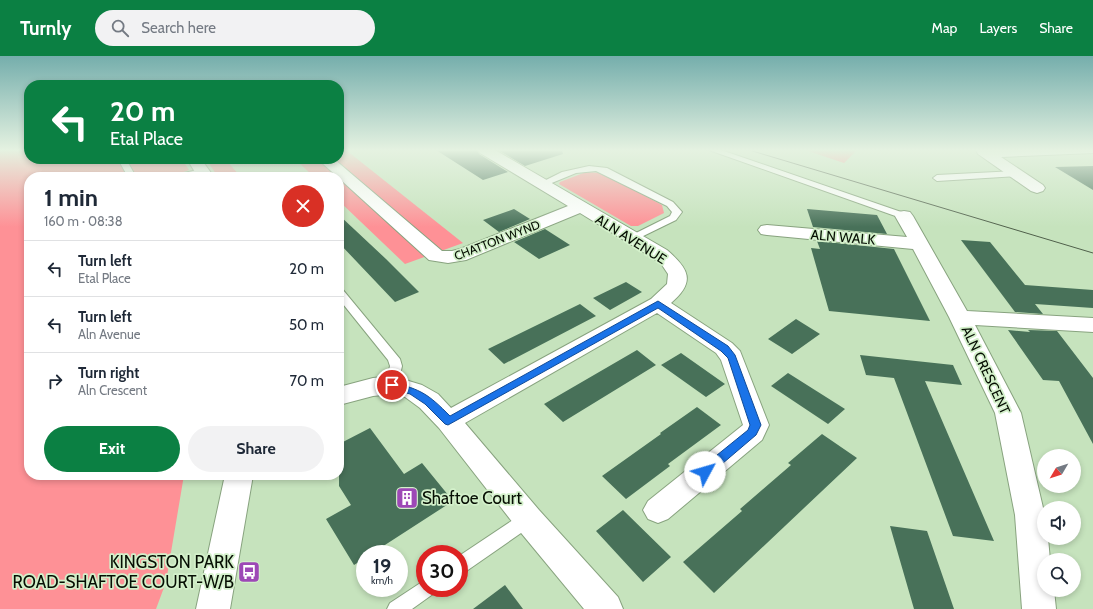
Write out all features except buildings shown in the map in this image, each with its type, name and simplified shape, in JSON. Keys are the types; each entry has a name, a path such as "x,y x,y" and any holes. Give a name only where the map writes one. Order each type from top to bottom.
{"street":[{"name":"CHATTON WYND","path":"344,176 436,256 446,258 456,257 467,253 581,207"},
{"name":"ALN AVENUE","path":"448,421 658,304 671,294 678,286 679,278 676,270 670,262 660,254 528,176"},
{"path":"1019,176 1037,188"},
{"name":"ALN CRESCENT","path":"904,216 960,317 1008,412 1030,515 1039,609"},
{"name":"ALN WALK","path":"767,230 920,244"},
{"path":"658,304 724,348 732,357 756,425 753,432 658,510"},
{"path":"960,317 1093,325"},
{"path":"344,395 373,387 392,385 413,391 429,401 448,421 606,609"},
{"path":"213,609 238,480"}],"lane":[{"path":"542,184 564,176"},
{"path":"615,176 670,204 677,212 673,218 633,238"},
{"path":"788,176 904,216"},
{"path":"937,178 980,176"},
{"path":"344,298 394,359 396,366 392,385"},
{"path":"468,560 528,518"},
{"path":"396,609 416,595"}],"shaded area":[{"path":"0,176 24,176 24,480 183,480 166,582 156,609 0,609"},
{"path":"344,176 378,176 463,243 405,264 344,206"},
{"path":"576,176 607,176 662,205 664,213 638,226 631,226 559,184 560,182"}],"tram line":[{"path":"835,176 1093,253"}],"place":[{"name":"Shaftoe Court","path":"407,498"},
{"name":"KINGSTON PARK ROAD-SHAFTOE COURT-W/B","path":"249,572"}],"route":[{"path":"392,385 413,391 429,401 448,421 658,304 724,348 732,357 756,425 753,432 705,472"}]}
